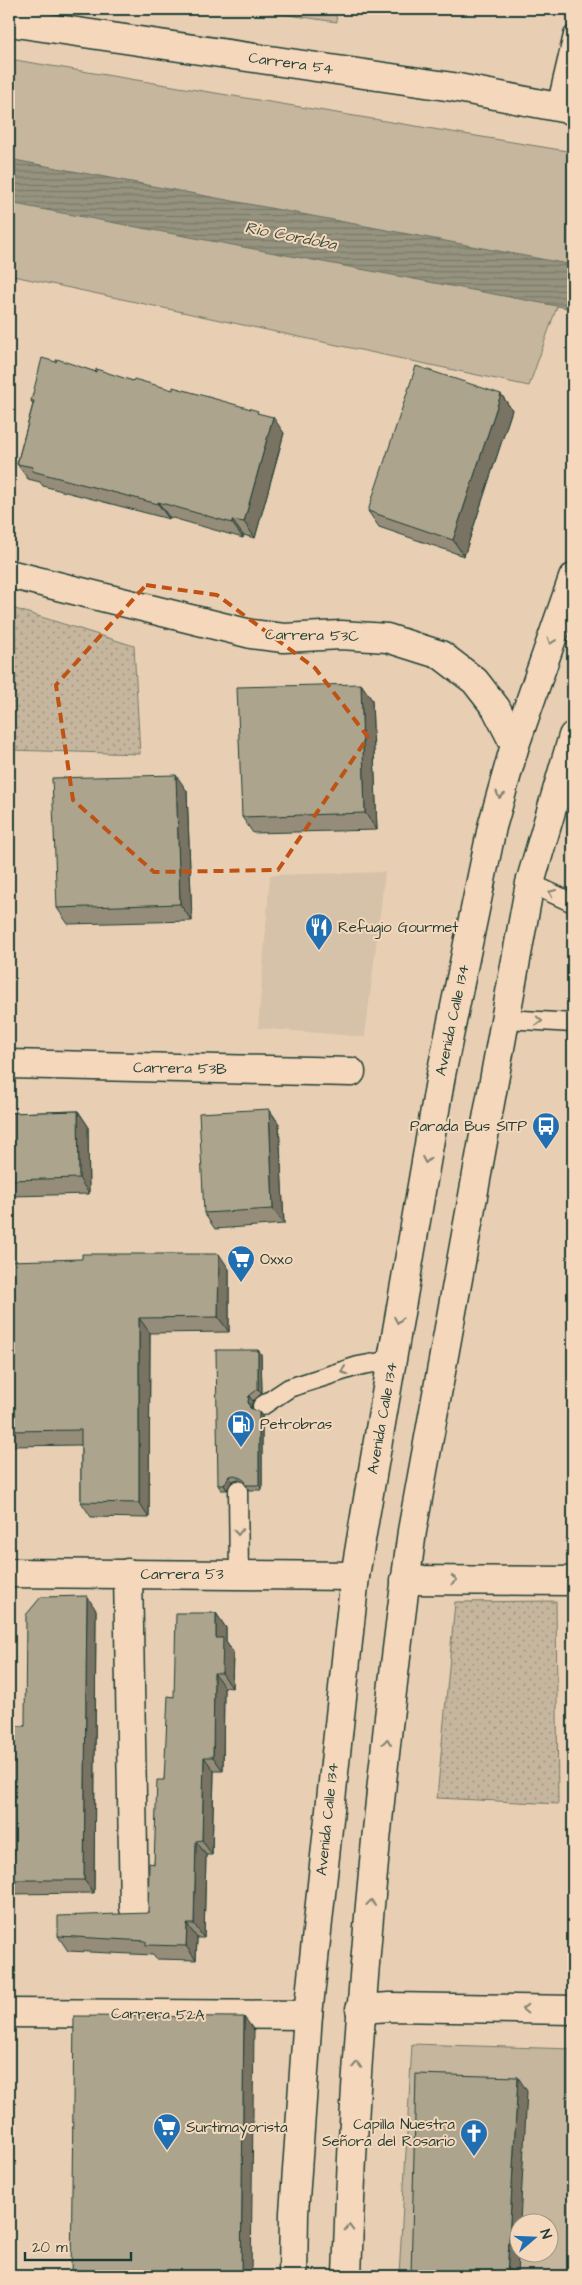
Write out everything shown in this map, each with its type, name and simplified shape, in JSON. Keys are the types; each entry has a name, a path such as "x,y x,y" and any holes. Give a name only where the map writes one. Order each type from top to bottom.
{"main road":[{"name":"Carrera 54","path":"9,22 453,87 564,109"},
{"name":"Carrera 53C","path":"9,574 251,634 284,638 341,635 387,638 441,655 475,681 496,708 515,745"},
{"name":"Avenida Calle 134","path":"293,2276 294,2213 308,2014 355,1576 441,1075 492,827 515,745 573,578"},
{"path":"347,2276 360,2009 400,1612 412,1531 530,883 573,736"},
{"name":"Carrera 53B","path":"9,1064 351,1072"},
{"path":"128,1573 134,1908"},
{"name":"Carrera 53","path":"9,1574 128,1573 355,1576"},
{"path":"405,1580 573,1581"},
{"path":"360,2009 390,2007 573,2010"},
{"name":"Carrera 52A","path":"9,2013 308,2014"}],"lane":[{"path":"564,109 573,35"},
{"path":"530,883 573,903"},
{"path":"506,1018 573,1024"},
{"path":"262,1406 288,1388 358,1366 391,1360"},
{"path":"238,1490 239,1574"}],"highlighted area":[{"path":"146,585 217,595 315,668 368,737 278,870 154,872 73,800 56,685"}],"shaded area":[{"path":"247,9 335,9 337,22"},
{"path":"9,59 573,152 573,261 529,386 9,275"},
{"path":"9,607 134,646 140,754 9,750"},
{"name":"Refugio Gourmet","path":"385,872 365,1037 258,1028 270,875"},
{"path":"556,1601 558,1804 437,1798 455,1602"},
{"path":"412,2044 572,2049 568,2276 399,2276"}],"water":[{"name":"Rio Cordoba","path":"9,159 573,265 573,309 9,203"}],"building":[{"path":"42,358 56,362 57,359 96,372 96,369 133,381 134,379 173,390 173,387 273,417 244,522 232,520 232,523 158,502 158,504 32,471 33,467 17,464 34,401 31,401"},
{"path":"416,366 501,394 453,540 368,511"},
{"path":"361,684 365,813 242,817 237,687"},
{"path":"176,775 180,904 57,908 52,778"},
{"path":"269,1109 273,1209 204,1213 199,1113"},
{"path":"78,1111 79,1178 9,1180 9,1113"},
{"path":"82,1254 219,1254 218,1317 139,1318 139,1503 81,1502 81,1430 9,1431 9,1261 82,1259"},
{"name":"Petrobras","path":"216,1350 258,1350 258,1389 249,1396 248,1402 250,1408 259,1412 259,1485 245,1485 244,1480 235,1475 229,1476 224,1485 218,1485"},
{"path":"87,1596 84,1880 9,1880 9,1726 25,1726 26,1615 41,1597"},
{"path":"176,1613 216,1613 216,1638 223,1638 222,1673 214,1673 213,1757 204,1757 202,1840 196,1841 194,1924 187,1924 186,1946 146,1945 146,1941 58,1936 58,1916 148,1913 149,1863 154,1864 157,1780 164,1780 168,1696 174,1697"},
{"name":"Surtimayorista","path":"74,2016 244,2017 241,2276 71,2276"},
{"name":"Capilla Nuestra Señora del Rosario","path":"416,2074 518,2077 507,2276 411,2275"}],"place":[{"name":"Refugio Gourmet","path":"319,951"},
{"name":"Parada Bus SITP","path":"546,1150"},
{"name":"Oxxo","path":"241,1283"},
{"name":"Petrobras","path":"241,1448"},
{"name":"Surtimayorista","path":"167,2151"},
{"name":"Capilla Nuestra Señora del Rosario","path":"474,2157"}]}
